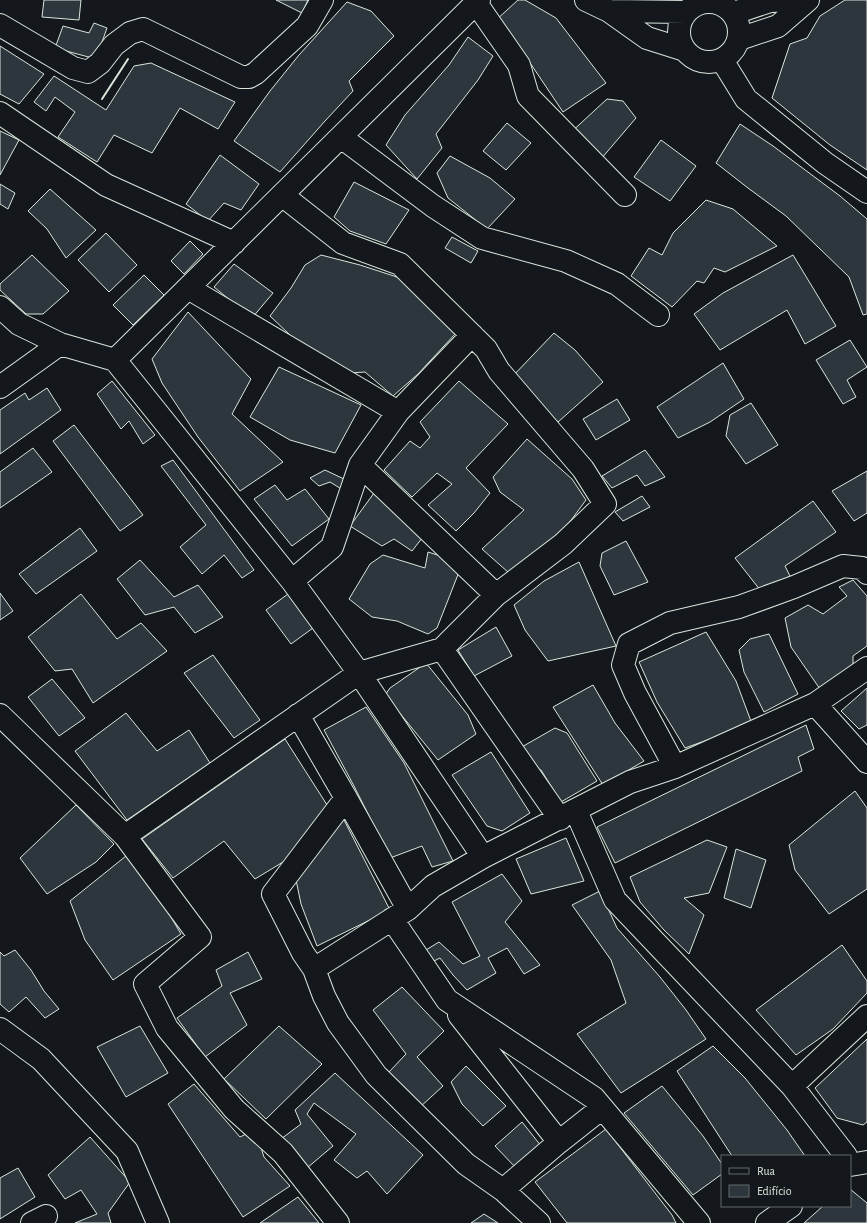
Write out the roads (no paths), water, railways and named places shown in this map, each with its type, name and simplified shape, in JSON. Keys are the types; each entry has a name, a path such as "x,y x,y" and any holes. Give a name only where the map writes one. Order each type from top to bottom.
{"street":[{"path":"0,25 72,68 88,72 100,64 114,45 130,33 143,29 241,77 249,77 256,73 307,26 322,0"},
{"path":"586,0 608,11 647,38 685,50"},
{"path":"734,13 770,1 799,0"},
{"path":"739,39 778,26 808,0"},
{"path":"710,1 723,5 734,13 739,26 739,39 732,51 722,60 708,62 695,59 685,50 679,37 680,24 686,12 697,4 710,1"},
{"path":"115,360 477,2 519,65 528,96 625,195"},
{"path":"608,11 686,12"},
{"path":"722,60 746,99 826,163 867,192"},
{"path":"0,113 106,185 234,243"},
{"path":"341,137 433,206 482,238 566,261 617,284 658,315"},
{"path":"125,836 359,673 442,649 496,595 563,544 605,504 583,468 499,371 486,349 400,264 344,243 282,195"},
{"path":"188,288 398,412"},
{"path":"0,306 19,324 60,344 115,360 292,581 359,673 483,858"},
{"path":"292,581 332,547 360,465 398,412 472,335"},
{"path":"0,387 60,344"},
{"path":"360,465 496,595"},
{"path":"675,767 635,693 623,665 629,644 670,623 739,607 794,587 843,566 862,568 867,573"},
{"path":"442,649 568,815 615,900 792,1086 847,1155"},
{"path":"314,969 400,914 433,886 483,858 630,782 675,767 815,704 867,668"},
{"path":"815,704 867,762"},
{"path":"0,715 125,836 200,937 145,984 167,1028 234,1109 283,1153 338,1223"},
{"path":"298,715 346,798 400,914 447,1000 559,1142"},
{"path":"346,798 273,894 303,953 314,969 324,996 338,1023 376,1075 466,1164 503,1190 539,1223"},
{"path":"447,1000 594,1098 699,1223"},
{"path":"792,1086 867,1016"},
{"path":"0,1029 41,1059 126,1151 158,1223"},
{"path":"503,1190 559,1142 602,1108"},
{"path":"770,1222 790,1207"}]}
